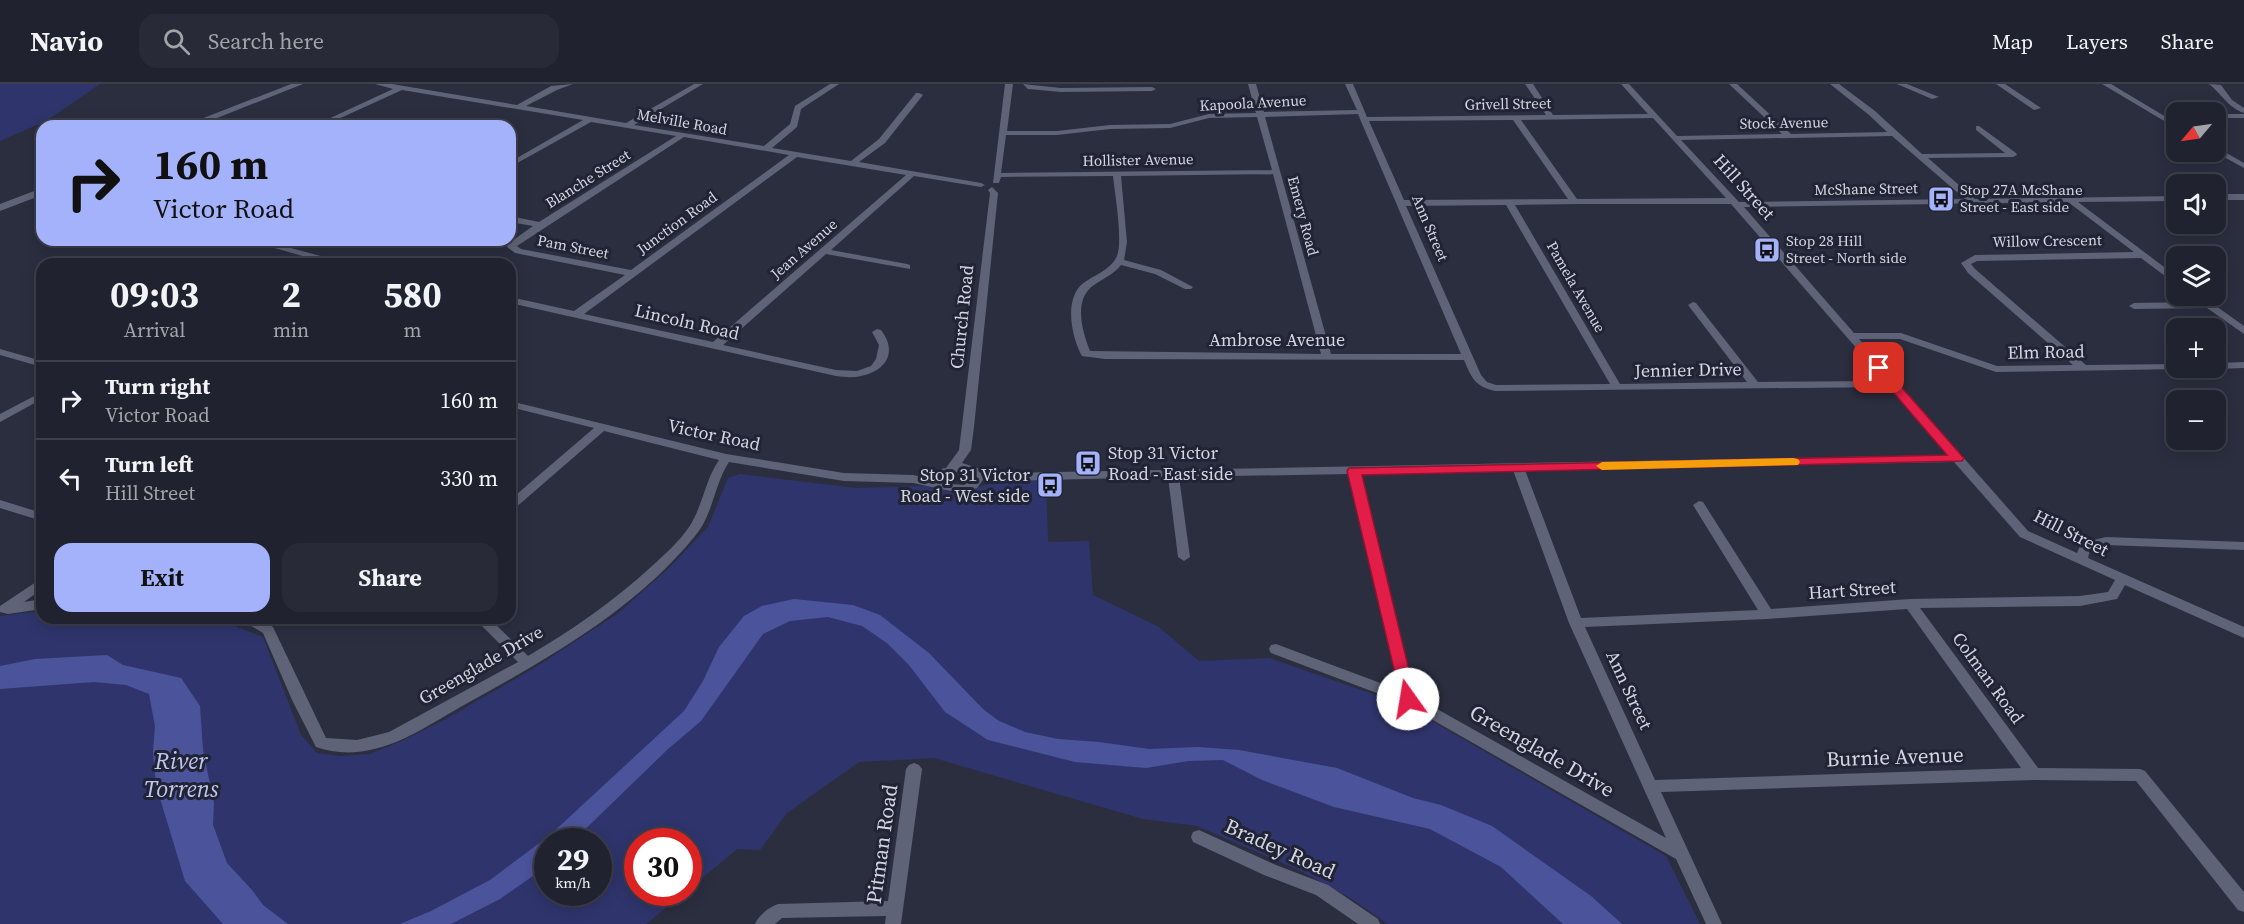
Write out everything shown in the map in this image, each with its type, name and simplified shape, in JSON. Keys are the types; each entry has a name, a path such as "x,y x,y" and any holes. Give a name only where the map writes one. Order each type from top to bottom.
{"main road":[{"path":"204,120 299,84"},
{"path":"223,120 315,84"},
{"path":"0,199 36,185"},
{"path":"0,208 36,193"}],"street":[{"name":"Melville Road","path":"379,84 981,185 984,189 995,182"},
{"path":"517,108 554,88 569,84"},
{"path":"626,126 699,84"},
{"path":"764,150 794,125 798,108 835,84"},
{"name":"Church Road","path":"975,474 965,450 995,182 1009,84"},
{"name":"Emery Road","path":"1252,84 1327,356"},
{"name":"Ann Street","path":"1349,84 1476,376 1484,384"},
{"path":"1529,84 1551,117"},
{"name":"Hill Street","path":"1625,84 1735,203 2024,534 2244,633"},
{"path":"1733,84 1789,136"},
{"path":"1834,84 1872,113 1918,156 1972,200"},
{"path":"1901,84 1935,98"},
{"path":"2000,84 2037,108"},
{"path":"2106,84 2166,120"},
{"path":"2213,84 2229,102 2244,111"},
{"path":"1027,85 1060,90 1108,87 1152,89"},
{"path":"331,120 400,88"},
{"path":"852,164 882,141 919,95"},
{"name":"Kapoola Avenue","path":"1003,133 1057,133 1170,126 1209,116 1363,115"},
{"name":"Grivell Street","path":"1363,115 1653,116"},
{"path":"2226,116 2244,116"},
{"path":"1515,117 1575,203"},
{"path":"2160,117 2166,117"},
{"path":"516,161 589,120"},
{"path":"1918,156 2013,155 1979,128"},
{"name":"Stock Avenue","path":"1675,138 1894,134"},
{"name":"Blanche Street","path":"516,241 681,136"},
{"name":"Junction Road","path":"576,315 630,273 794,155"},
{"path":"2226,155 2244,166"},
{"path":"516,157 521,158"},
{"name":"Hollister Avenue","path":"995,182 1117,174 1277,172"},
{"name":"Jean Avenue","path":"716,345 912,174"},
{"path":"1117,174 1122,254 1118,261 1158,272 1188,287"},
{"path":"2226,197 2244,197"},
{"name":"McShane Street","path":"1401,203 1735,203 2166,198"},
{"path":"2069,199 2166,272"},
{"name":"Pamela Avenue","path":"1509,202 1617,387"},
{"path":"516,220 539,225"},
{"path":"273,246 318,258"},
{"name":"Pam Street","path":"512,247 518,251 630,273"},
{"path":"825,250 907,267"},
{"name":"Willow Crescent","path":"2083,368 1971,271 1966,263 1975,258 2144,255"},
{"name":"Ambrose Avenue","path":"1118,261 1114,268 1081,289 1074,303 1081,344 1086,354 1105,356 1468,357"},
{"name":"Lincoln Road","path":"516,301 836,373 858,374 871,370 879,364 885,346 884,339 877,332"},
{"path":"1693,304 1755,386"},
{"path":"2134,306 2166,306"},
{"path":"2210,306 2244,331"},
{"name":"Elm Road","path":"1851,336 1901,336 1996,369 2166,367"},
{"path":"0,352 36,362"},
{"path":"2226,366 2244,366"},
{"name":"Jennier Drive","path":"1484,384 1495,388 1893,384"},
{"path":"0,419 36,398"},
{"name":"Victor Road","path":"516,406 726,458 844,477 914,478 954,489 967,488 975,474 949,470 914,478"},
{"path":"516,501 602,427"},
{"name":"Church Road","path":"949,470 965,450"},
{"name":"Greenglade Drive","path":"258,624 268,630 321,743 357,746 388,739 527,663 600,618 660,567 694,529 717,470 726,458"},
{"path":"975,474 1007,477 1957,458"},
{"name":"Ann Street","path":"1518,468 1576,623 1714,924"},
{"path":"946,486 942,477 949,470"},
{"path":"1354,471 1408,699"},
{"path":"1173,474 1184,557"},
{"path":"0,504 36,515"},
{"path":"1699,505 1767,614"},
{"path":"2081,560 2085,546 2106,541 2244,546"},
{"name":"Hart Street","path":"1576,623 1767,614 1910,604 2080,601 2112,596 2122,579"},
{"path":"2,610 36,586"},
{"name":"Colman Road","path":"1910,604 2034,774"},
{"path":"2,610 36,605"},
{"path":"487,624 527,663"},
{"name":"Greenglade Drive","path":"1276,649 1408,699 1683,855"},
{"name":"Pitman Road","path":"894,916 914,769"},
{"name":"Burnie Avenue","path":"1652,786 2034,774 2140,775 2244,905"},
{"name":"Bradey Road","path":"1199,837 1270,870 1322,890 1372,924"},
{"path":"764,924 778,911 894,916"}],"shaded area":[{"path":"0,84 100,84 47,120 36,120 36,125 0,141"},
{"path":"740,474 856,488 925,486 953,493 1002,481 1046,480 1048,542 1089,541 1093,595 1159,627 1199,661 1269,658 1404,705 1666,856 1700,924 1388,924 1352,899 1301,871 1197,826 1143,819 934,758 859,762 787,813 760,850 737,849 702,878 702,828 624,828 624,906 668,906 646,924 0,924 0,616 36,612 36,624 229,624 263,637 301,735 317,753 341,756 370,754 444,720 536,667 617,614 667,570 708,527 728,478"}],"water":[{"path":"794,599 853,605 880,615 929,653 983,709 999,721 1025,732 1058,739 1149,749 1198,747 1239,750 1337,768 1413,798 1441,805 1492,826 1591,896 1622,924 1563,924 1501,867 1430,829 1334,807 1262,780 1223,760 1188,761 1146,768 1075,762 988,740 945,712 909,665 887,643 862,626 828,617 790,621 763,634 701,721 667,750 586,828 558,828 684,711 703,681 719,647 744,616 762,606"},
{"name":"River Torrens","path":"107,655 123,665 181,678 200,706 203,750 214,803 213,825 227,863 263,905 288,924 223,924 185,881 156,785 153,752 155,726 149,694 126,685 94,682 0,689 0,666 35,659"},
{"path":"534,847 534,875 500,899 451,924 400,924 431,911 490,880"}],"slow traffic":[{"path":"1602,466 1793,462"}],"place":[{"name":"Stop 27A McShane Street - East side","path":"1941,199"},
{"name":"Stop 28 Hill Street - North side","path":"1767,250"},
{"name":"Stop 31 Victor Road - East side","path":"1088,463"},
{"name":"Stop 31 Victor Road - West side","path":"1050,485"}],"route":[{"path":"1408,699 1354,471 1957,458 1879,368"}]}
